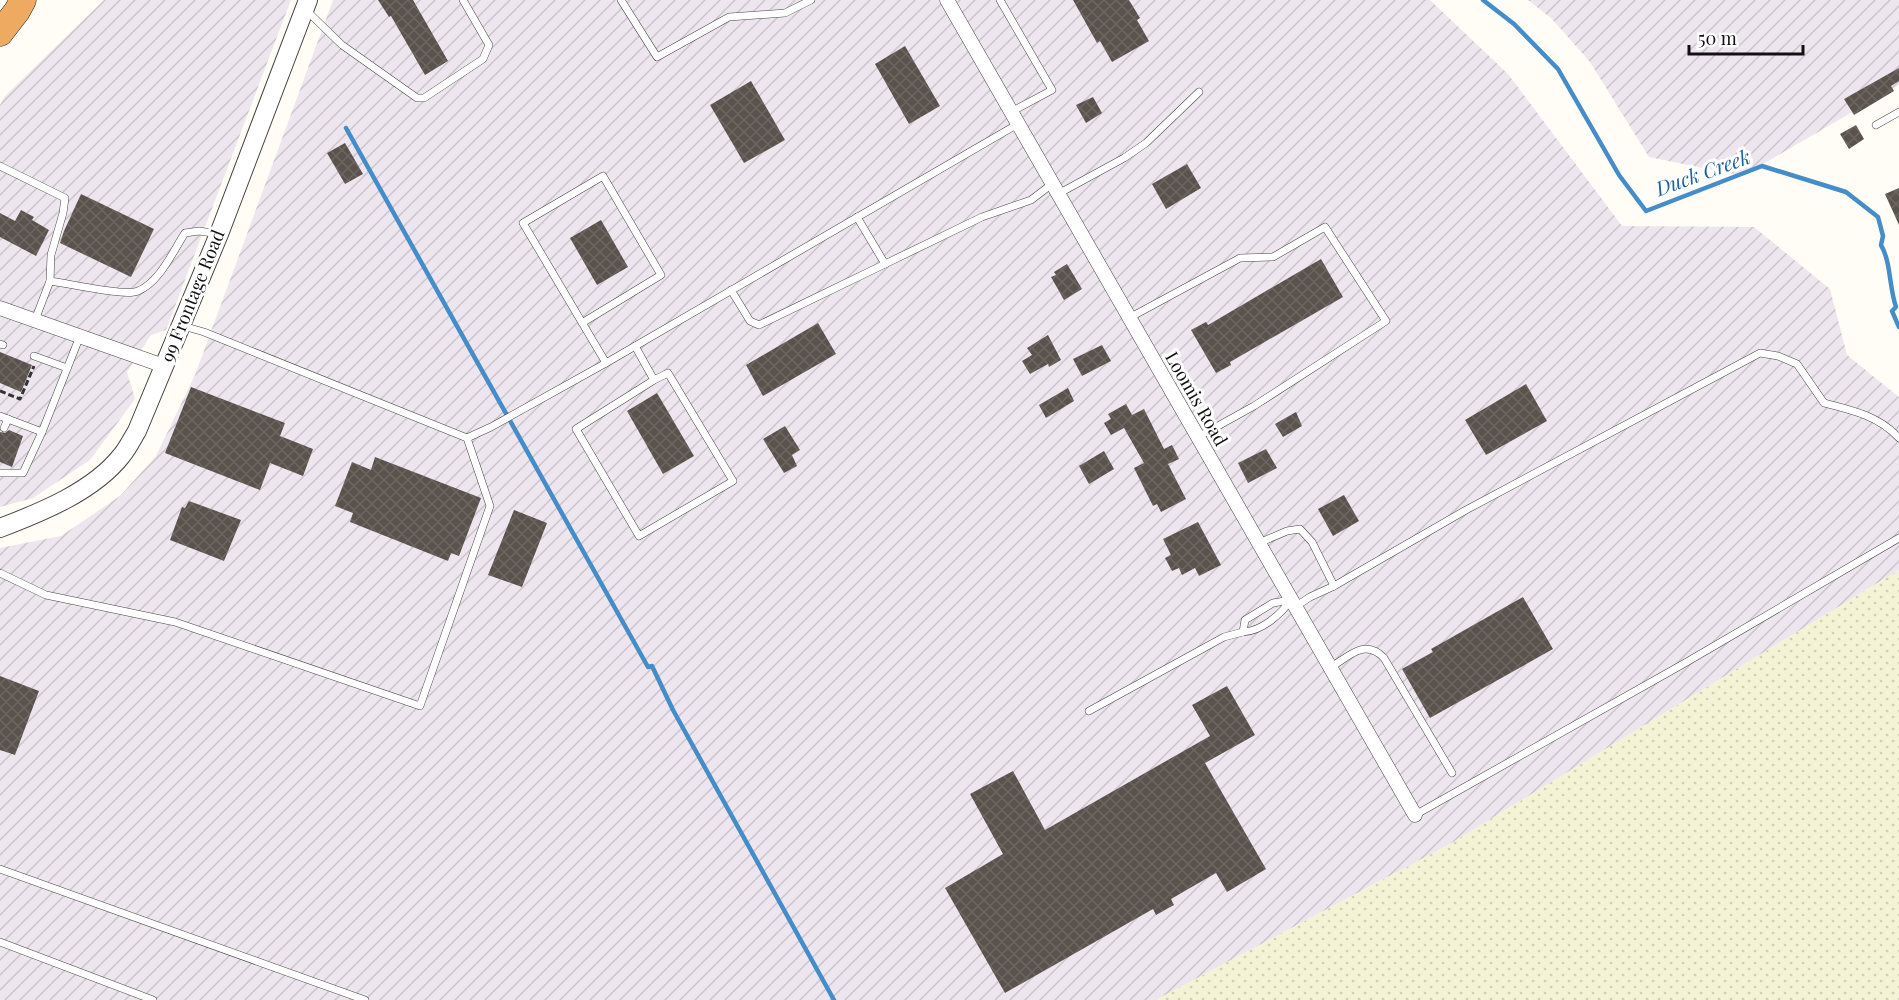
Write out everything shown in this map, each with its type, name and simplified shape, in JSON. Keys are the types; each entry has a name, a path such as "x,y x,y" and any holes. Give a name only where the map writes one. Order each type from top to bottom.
{"highway":[{"path":"0,33 23,0"}],"street":[{"name":"Loomis Road","path":"947,0 1415,815"},
{"name":"99 Frontage Road","path":"0,528 48,510 96,480 122,456 137,431 219,234 306,4"},
{"path":"0,308 164,366"}],"lane":[{"path":"306,4 342,45 417,98 424,98 483,59 489,45 463,0"},
{"path":"621,0 657,57 729,17 785,13 811,0"},
{"path":"181,326 204,332 467,438 606,363 858,217 1015,118 1052,90 1000,0"},
{"path":"731,290 750,321 759,325 982,218 1031,200 1124,159 1146,143 1200,92"},
{"path":"1876,125 1899,112"},
{"path":"0,166 65,198 51,255 50,281 35,320"},
{"path":"582,323 661,275 603,176 523,223 582,323 606,363"},
{"path":"858,217 885,264"},
{"path":"1129,318 1240,258 1273,257 1325,227 1386,321 1254,406 1198,437"},
{"path":"50,281 137,292 150,283 163,267 185,232 199,231 219,234"},
{"path":"0,473 23,473 80,336"},
{"path":"635,346 654,380"},
{"path":"1089,711 1224,637 1252,631 1281,615 1293,604 1334,586 1466,510 1760,353 1778,356 1797,364 1824,403 1856,411 1888,426 1899,438"},
{"path":"35,357 67,368"},
{"path":"668,373 733,481 639,536 576,429 654,380 668,373"},
{"path":"0,416 42,432"},
{"path":"4,428 8,419"},
{"path":"0,573 46,595 175,622 420,706 490,506 467,438"},
{"path":"1259,543 1287,531 1300,529 1312,542 1334,586"},
{"path":"1415,815 1685,663 1899,538"},
{"path":"1243,632 1245,620 1273,603 1293,604"},
{"path":"1330,668 1361,649 1369,648 1377,651 1384,658 1452,773"},
{"path":"0,869 365,1000"},
{"path":"0,942 153,1000"}],"path":[{"path":"0,391 20,399 35,357"}],"shaded area":[{"path":"104,0 291,0 166,330 151,335 127,372 135,399 90,460 33,498 0,507 0,105 5,96"},
{"path":"333,0 1430,0 1508,74 1622,226 1754,227 1830,289 1847,355 1899,397 1899,570 1450,844 1156,1000 0,1000 0,548 61,536 120,496 156,456 195,375"},
{"path":"1528,0 1899,0 1899,85 1742,176 1649,157 1590,62 1552,19"},
{"path":"1899,570 1899,1000 1156,1000 1450,844"}],"building":[{"path":"378,0 413,0 448,61 425,75 391,16 389,17"},
{"path":"1073,0 1129,0 1140,18 1137,20 1149,41 1112,62 1100,41 1097,43"},
{"path":"905,46 940,106 909,124 875,64"},
{"path":"1899,68 1899,81 1891,86 1894,91 1854,115 1844,99"},
{"path":"751,81 785,140 744,163 710,105"},
{"path":"1093,97 1102,113 1086,123 1076,105"},
{"path":"1856,125 1864,139 1849,149 1840,134"},
{"path":"345,143 363,174 345,184 327,153"},
{"path":"1187,164 1201,188 1166,209 1152,184"},
{"path":"1899,188 1899,225 1885,194"},
{"path":"81,194 154,229 131,277 60,243"},
{"path":"21,210 34,217 32,220 49,230 36,256 0,237 0,213 15,221"},
{"path":"601,220 628,267 597,285 570,238"},
{"path":"1321,259 1343,297 1230,362 1231,365 1216,373 1191,330 1206,322 1208,325"},
{"path":"1067,264 1082,289 1064,300 1051,277 1056,275 1054,272"},
{"path":"818,323 836,354 763,396 746,365"},
{"path":"1048,335 1061,360 1030,374 1022,361 1032,355 1027,348"},
{"path":"1102,345 1111,361 1082,376 1073,359"},
{"path":"0,352 32,365 21,392 0,383"},
{"path":"1526,384 1547,421 1486,455 1465,420"},
{"path":"191,387 285,423 280,436 313,449 303,476 270,463 260,490 165,453"},
{"path":"1068,388 1074,401 1046,418 1039,405"},
{"path":"657,393 694,456 663,474 627,411"},
{"path":"1126,404 1132,415 1144,409 1164,449 1172,445 1179,459 1168,464 1186,499 1161,512 1157,504 1153,506 1134,468 1144,463 1124,428 1111,435 1104,423 1111,419 1108,414"},
{"path":"1296,412 1302,426 1283,437 1275,424"},
{"path":"785,426 800,450 792,455 797,466 784,473 763,439"},
{"path":"9,430 23,436 12,467 0,462 0,432 5,433"},
{"path":"1266,449 1277,468 1248,483 1238,463"},
{"path":"1104,451 1114,469 1089,484 1079,466"},
{"path":"375,457 481,498 459,556 451,553 448,561 350,522 353,513 335,506 352,462 371,470"},
{"path":"1344,495 1359,521 1333,536 1318,509"},
{"path":"189,501 241,520 224,561 170,540 182,507 185,508"},
{"path":"514,510 547,523 522,587 488,575"},
{"path":"1198,522 1221,565 1199,576 1195,568 1182,575 1179,568 1172,571 1165,558 1171,555 1163,539"},
{"path":"1523,597 1553,649 1430,718 1402,669 1433,652 1431,649"},
{"path":"0,676 39,691 15,755 0,750"},
{"path":"1227,686 1255,735 1205,763 1266,869 1227,892 1216,873 1171,899 1174,905 1156,915 1153,909 1005,993 945,888 1003,854 970,794 1013,771 1045,830 1210,736 1192,705"}],"waterway":[{"name":"Duck Creek","path":"1483,0 1514,24 1558,69 1619,175 1646,211 1762,166 1846,192 1878,217 1883,236 1881,245 1887,259 1896,307 1892,311 1899,327"},
{"path":"346,128 648,667 652,666 673,710 834,1000"}]}
